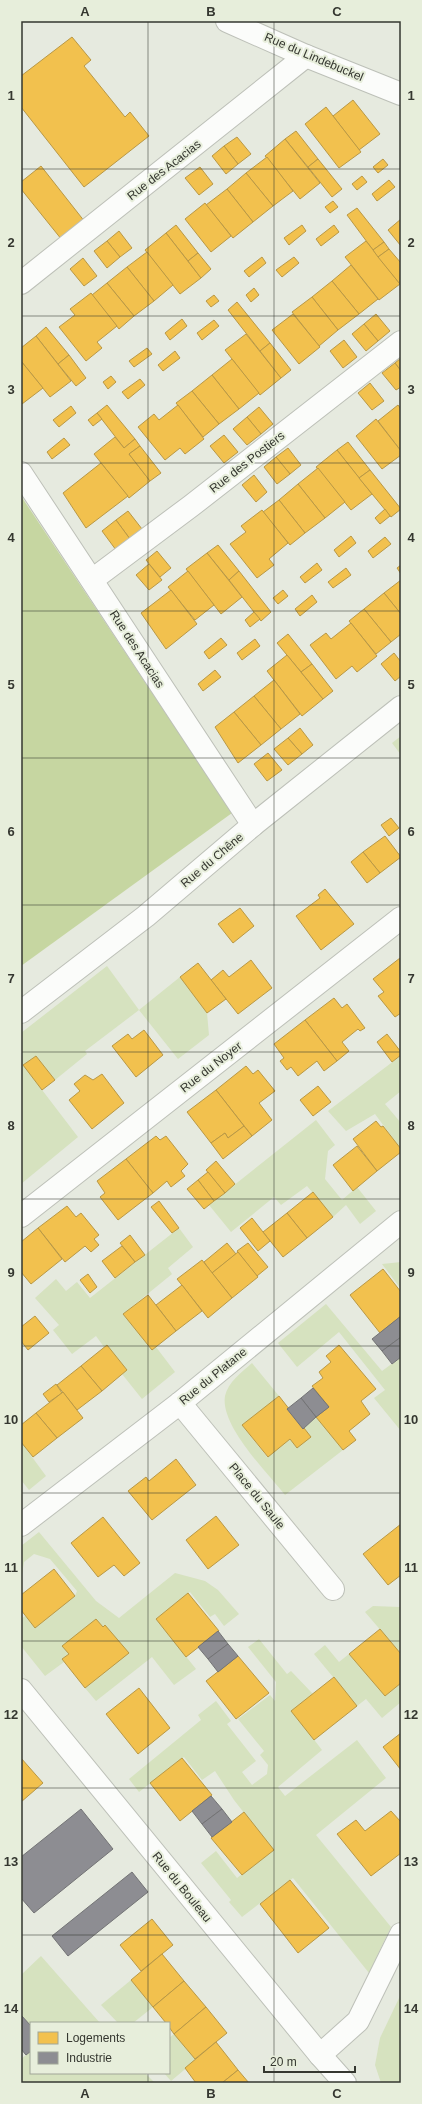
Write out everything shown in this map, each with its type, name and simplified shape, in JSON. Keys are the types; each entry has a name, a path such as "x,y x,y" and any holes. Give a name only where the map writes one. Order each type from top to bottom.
{"street":[{"name":"Rue du Lindebuckel","path":"227,21 306,56 401,94"},
{"name":"Rue des Acacias","path":"21,283 306,56"},
{"name":"Rue des Postiers","path":"92,580 191,506 401,342"},
{"name":"Rue des Acacias","path":"21,473 253,825"},
{"name":"Rue du Chêne","path":"21,1012 146,916 253,825 401,707"},
{"name":"Rue du Noyer","path":"21,1216 401,918"},
{"name":"Rue du Platane","path":"21,1525 180,1403 401,1222"},
{"name":"Place du Saule","path":"180,1403 333,1590"},
{"name":"Rue du Bouleau","path":"21,1690 345,2083"},
{"path":"320,2054 358,2021 401,1934"}],"green space":[{"path":"21,496 232,813 21,966"},
{"path":"401,736 401,755 392,743"},
{"path":"107,966 139,1010 85,1051 87,1054 55,1080 36,1056 23,1065 78,1137 21,1184 21,1033"},
{"path":"180,977 207,1013 209,1035 178,1059 139,1010"},
{"path":"399,1057 401,1060 401,1091 385,1104 401,1123 401,1149 375,1114 346,1131 328,1111"},
{"path":"316,1120 335,1145 328,1151 325,1179 342,1200 357,1187 376,1211 360,1224 346,1205 333,1217 307,1186 281,1205 274,1197 231,1232 209,1205"},
{"path":"179,1228 193,1247 168,1268 172,1274 123,1314 152,1350 156,1347 175,1372 142,1399 122,1374 127,1370 107,1345 104,1347 96,1336 72,1354 53,1330 59,1325 35,1298 56,1279 66,1291 77,1282 90,1298"},
{"path":"401,1262 401,1289 382,1264"},
{"path":"326,1304 382,1371 401,1357 401,1431 374,1398 385,1390 339,1332 297,1367 278,1343"},
{"path":"252,1363 279,1396 242,1425 267,1457 290,1439 297,1448 310,1437 304,1427 316,1417 343,1450 285,1495 246,1448 230,1421 225,1408 225,1396 229,1386"},
{"path":"21,1442 46,1476 29,1490 21,1480"},
{"path":"39,1532 96,1601 119,1618 175,1573 205,1581 218,1590 239,1614 224,1626 215,1614 210,1617 190,1592 156,1619 196,1669 174,1685 152,1657 96,1701 85,1688 128,1653 105,1625 63,1646 69,1654 62,1659 64,1662 45,1676 21,1646 21,1619 25,1616 35,1628 75,1596 77,1591 50,1559 34,1554 24,1562 21,1581 21,1546"},
{"path":"373,1606 400,1607 401,1654 365,1612"},
{"path":"259,1639 287,1674 291,1671 313,1694 292,1711 322,1750 278,1787 285,1796 357,1740 386,1778 316,1835 391,1927 369,1973 293,1878 242,1917 229,1902 231,1900 201,1863 216,1851 237,1878 273,1850 234,1800 215,1771 202,1780 184,1757 139,1792 129,1779 201,1720 198,1715 216,1701 231,1721 227,1724 256,1761 242,1772 252,1785 267,1774 268,1765 260,1755 264,1751 238,1719 270,1695 275,1701 276,1682 248,1647"},
{"path":"325,1645 339,1662 349,1654 385,1696 401,1683 401,1702 382,1718 366,1699 357,1706 314,1654"},
{"path":"41,1956 99,2022 30,2022 30,2025 21,2015 21,1975"},
{"path":"131,1980 153,2007 134,2022 117,2022 101,2005"},
{"path":"401,1994 401,2083 381,2083 375,2065 380,2038"},
{"path":"174,2034 196,2060 171,2081 165,2074 170,2074 170,2037"},
{"path":"30,2052 30,2074 146,2074 155,2083 21,2083 21,2059"}],"building: Logements":[{"path":"72,37 91,60 84,66 125,117 130,112 149,136 84,187 21,107 21,76"},
{"path":"353,100 380,134 359,150 333,116"},
{"path":"326,107 361,152 339,168 305,124"},
{"path":"296,131 318,159 308,167 285,139"},
{"path":"237,137 251,154 238,164 224,146"},
{"path":"285,139 320,183 300,199 265,156"},
{"path":"224,146 238,164 226,174 212,156"},
{"path":"267,157 293,191 273,206 246,173"},
{"path":"318,159 342,189 332,197 308,167"},
{"path":"383,159 388,165 378,173 373,167"},
{"path":"41,166 85,222 62,240 21,189 21,182"},
{"path":"200,167 213,184 199,195 185,178"},
{"path":"246,173 273,206 253,222 227,189"},
{"path":"362,176 367,182 357,190 352,184"},
{"path":"389,180 395,187 377,201 372,194"},
{"path":"227,189 253,222 233,238 206,205"},
{"path":"333,201 338,207 330,213 325,207"},
{"path":"205,203 231,236 211,252 185,219"},
{"path":"357,208 384,242 373,250 347,215"},
{"path":"401,219 401,246 388,230"},
{"path":"176,225 198,253 188,261 166,233"},
{"path":"302,225 306,231 289,245 284,238"},
{"path":"334,225 339,232 321,246 316,239"},
{"path":"119,231 132,248 120,257 107,241"},
{"path":"166,233 201,278 180,294 145,250"},
{"path":"107,241 120,257 107,268 94,251"},
{"path":"366,241 400,284 379,300 345,257"},
{"path":"384,242 389,249 378,257 373,250"},
{"path":"389,249 401,263 400,284 378,257"},
{"path":"147,252 173,285 154,301 127,267"},
{"path":"198,253 211,269 201,278 188,261"},
{"path":"262,257 266,263 249,277 244,271"},
{"path":"294,257 299,263 282,277 276,270"},
{"path":"83,258 97,276 84,286 70,269"},
{"path":"351,265 378,299 359,314 332,281"},
{"path":"127,267 154,301 134,316 107,283"},
{"path":"332,281 359,314 338,330 312,297"},
{"path":"107,283 134,316 119,329 92,295"},
{"path":"254,288 259,295 251,302 246,295"},
{"path":"91,293 117,326 97,342 102,348 86,361 59,327 75,315 70,309"},
{"path":"214,295 219,301 211,307 206,301"},
{"path":"312,297 338,330 319,346 292,312"},
{"path":"237,302 270,343 260,351 228,310"},
{"path":"293,314 320,347 299,364 272,330"},
{"path":"376,314 390,331 378,341 364,324"},
{"path":"182,319 187,326 170,340 165,333"},
{"path":"214,320 219,326 202,340 197,333"},
{"path":"364,324 378,341 366,351 352,334"},
{"path":"46,327 69,355 58,364 36,336"},
{"path":"246,334 281,378 260,395 225,350"},
{"path":"36,336 71,381 50,397 21,361 21,348"},
{"path":"344,340 357,357 343,368 330,351"},
{"path":"270,343 291,370 281,378 260,351"},
{"path":"147,348 152,354 134,367 129,361"},
{"path":"175,351 180,358 163,371 158,365"},
{"path":"69,355 86,378 76,386 58,364"},
{"path":"401,358 401,371 395,363"},
{"path":"232,359 259,393 239,409 212,375"},
{"path":"21,361 43,388 22,404 21,403"},
{"path":"395,363 401,371 401,387 396,390 382,373"},
{"path":"212,375 239,409 219,424 192,391"},
{"path":"111,376 116,382 108,389 103,382"},
{"path":"140,379 145,385 128,399 122,392"},
{"path":"370,383 384,401 372,410 358,393"},
{"path":"192,391 219,424 203,437 176,403"},
{"path":"107,405 135,439 124,448 97,413"},
{"path":"178,405 204,439 185,454 180,448 165,460 138,427 154,414 159,420"},
{"path":"398,405 401,409 401,451 378,421"},
{"path":"71,406 76,413 59,427 53,420"},
{"path":"259,407 273,424 261,434 247,417"},
{"path":"97,413 102,419 93,426 88,420"},
{"path":"247,417 261,434 247,445 233,429"},
{"path":"376,419 401,451 401,455 382,469 356,436"},
{"path":"224,435 238,452 224,463 210,446"},
{"path":"115,437 124,448 135,439 140,446 129,454 150,481 129,498 94,454"},
{"path":"64,438 70,445 52,459 47,452"},
{"path":"348,442 370,470 359,478 337,450"},
{"path":"140,446 161,473 150,481 129,454"},
{"path":"288,448 301,465 290,474 276,457"},
{"path":"337,450 372,494 351,510 316,467"},
{"path":"276,457 290,474 277,484 264,467"},
{"path":"101,463 128,496 86,528 63,493"},
{"path":"318,468 345,502 325,518 298,484"},
{"path":"370,470 401,509 391,517 359,478"},
{"path":"254,475 267,492 256,502 242,485"},
{"path":"298,484 325,518 305,533 279,500"},
{"path":"279,500 305,533 290,545 263,512"},
{"path":"385,509 390,516 380,524 375,518"},
{"path":"262,510 288,543 269,559 274,565 257,578 230,544 246,532 241,526"},
{"path":"128,511 142,529 130,539 116,520"},
{"path":"116,520 130,539 116,550 102,531"},
{"path":"351,536 356,543 339,557 334,550"},
{"path":"385,537 391,544 373,558 368,551"},
{"path":"218,545 239,571 229,580 207,553"},
{"path":"157,551 171,568 160,577 146,560"},
{"path":"207,553 242,597 221,614 186,569"},
{"path":"317,563 322,570 305,583 300,577"},
{"path":"149,564 162,580 149,590 136,575"},
{"path":"401,565 401,574 397,568"},
{"path":"346,568 351,575 333,588 328,582"},
{"path":"188,571 214,605 195,620 168,587"},
{"path":"239,571 271,612 261,621 229,580"},
{"path":"401,580 401,614 384,593"},
{"path":"171,590 197,624 166,649 141,613"},
{"path":"283,590 288,596 278,604 273,598"},
{"path":"384,593 401,614 401,634 391,642 364,609"},
{"path":"312,595 317,602 300,616 295,609"},
{"path":"364,609 391,642 376,654 349,621"},
{"path":"254,612 260,619 250,627 245,620"},
{"path":"351,623 377,656 357,672 352,666 336,679 310,645 326,633 331,639"},
{"path":"288,634 312,664 301,672 277,643"},
{"path":"221,638 227,645 209,659 204,652"},
{"path":"255,639 260,646 242,660 237,653"},
{"path":"394,653 401,662 401,676 395,681 381,664"},
{"path":"287,655 323,699 302,716 267,671"},
{"path":"312,664 333,691 323,699 301,672"},
{"path":"215,670 221,677 203,691 198,684"},
{"path":"274,680 300,714 281,729 254,696"},
{"path":"254,696 281,729 261,745 234,712"},
{"path":"234,712 261,745 238,763 215,727"},
{"path":"300,728 313,745 302,754 288,738"},
{"path":"288,738 302,754 288,765 274,749"},
{"path":"268,753 282,770 267,781 254,764"},
{"path":"391,818 399,828 389,836 381,825"},
{"path":"385,836 401,857 380,873 363,852"},
{"path":"363,852 380,873 367,883 351,862"},
{"path":"325,889 354,924 321,950 296,916 320,898 318,895"},
{"path":"240,908 254,926 233,943 218,924"},
{"path":"400,958 401,1013 395,1017 378,996 384,992 373,979"},
{"path":"251,960 272,988 238,1014 211,980 223,970 229,977"},
{"path":"198,963 226,999 207,1013 180,977"},
{"path":"334,998 342,1008 347,1004 365,1028 360,1031 358,1029 342,1042 349,1051 337,1061 305,1020"},
{"path":"305,1020 337,1061 324,1071 317,1061 298,1076 291,1067 287,1070 280,1061 284,1058 274,1044"},
{"path":"144,1030 163,1055 136,1077 112,1046 128,1034 132,1039"},
{"path":"387,1034 401,1052 401,1055 392,1062 377,1042"},
{"path":"36,1056 55,1080 42,1090 23,1065"},
{"path":"246,1066 253,1074 258,1070 275,1091 259,1103 272,1120 252,1136 216,1090"},
{"path":"102,1074 124,1103 92,1129 69,1100 80,1091 74,1084 85,1075 93,1080"},
{"path":"318,1086 331,1102 313,1116 300,1100"},
{"path":"216,1090 244,1126 228,1138 225,1133 211,1143 187,1112"},
{"path":"376,1121 381,1127 383,1126 401,1149 401,1152 377,1171 353,1139"},
{"path":"244,1126 252,1136 223,1159 211,1143 225,1133 228,1138"},
{"path":"156,1136 160,1140 166,1136 188,1164 181,1171 185,1176 171,1187 167,1181 153,1193 126,1159"},
{"path":"357,1146 377,1171 353,1191 333,1165"},
{"path":"126,1159 153,1193 118,1220 100,1197 105,1193 97,1181"},
{"path":"216,1161 235,1184 225,1193 206,1170"},
{"path":"208,1172 225,1193 214,1201 198,1180"},
{"path":"198,1180 214,1201 204,1209 187,1189"},
{"path":"313,1192 333,1217 307,1238 287,1213"},
{"path":"159,1201 179,1228 172,1233 151,1207"},
{"path":"67,1206 76,1217 81,1213 99,1235 94,1239 99,1245 91,1252 85,1246 65,1262 38,1228"},
{"path":"287,1213 307,1238 283,1257 263,1232"},
{"path":"252,1218 270,1241 258,1251 240,1228"},
{"path":"38,1228 62,1259 31,1284 21,1272 21,1242"},
{"path":"130,1235 145,1255 135,1262 120,1243"},
{"path":"227,1243 236,1254 212,1273 204,1262"},
{"path":"248,1243 268,1267 257,1276 237,1251"},
{"path":"122,1246 135,1262 115,1278 102,1261"},
{"path":"238,1252 258,1277 232,1298 212,1273"},
{"path":"202,1260 232,1298 208,1318 177,1279"},
{"path":"383,1269 401,1292 401,1316 380,1333 350,1295"},
{"path":"88,1274 97,1287 90,1293 80,1280"},
{"path":"182,1285 202,1311 176,1331 156,1305"},
{"path":"148,1295 176,1331 152,1350 123,1314"},
{"path":"35,1316 49,1333 28,1350 21,1341 21,1327"},
{"path":"107,1345 127,1370 102,1391 81,1366"},
{"path":"339,1345 376,1389 361,1401 370,1414 349,1431 356,1440 343,1450 316,1417 329,1407 312,1386 323,1378 319,1372 331,1362 326,1356"},
{"path":"81,1366 102,1391 77,1410 57,1385"},
{"path":"56,1384 62,1393 49,1402 43,1394"},
{"path":"63,1392 83,1418 57,1438 36,1413"},
{"path":"279,1396 311,1437 297,1448 290,1439 268,1457 242,1425"},
{"path":"36,1413 57,1438 33,1457 21,1442 21,1425"},
{"path":"176,1459 196,1485 152,1520 128,1491 146,1477 149,1481"},
{"path":"216,1516 239,1545 208,1569 186,1540"},
{"path":"103,1517 140,1563 124,1576 114,1565 98,1577 71,1543"},
{"path":"401,1524 401,1575 388,1585 363,1554"},
{"path":"54,1569 75,1596 35,1628 21,1610 21,1595"},
{"path":"188,1593 219,1631 186,1657 156,1619"},
{"path":"96,1619 103,1627 105,1625 129,1653 85,1688 62,1659 69,1654 62,1646"},
{"path":"380,1629 401,1654 401,1683 385,1696 349,1654"},
{"path":"238,1656 269,1693 236,1719 206,1681"},
{"path":"334,1677 357,1706 314,1740 291,1711"},
{"path":"139,1688 170,1728 138,1754 106,1714"},
{"path":"401,1733 401,1770 383,1747"},
{"path":"21,1758 43,1783 21,1802"},
{"path":"182,1758 212,1795 180,1821 150,1783"},
{"path":"391,1811 401,1822 401,1853 371,1876 337,1834 356,1820 365,1831"},
{"path":"244,1812 274,1850 242,1875 211,1838"},
{"path":"290,1880 329,1928 298,1953 260,1904"},
{"path":"152,1919 173,1945 141,1971 120,1945"},
{"path":"162,1954 184,1981 153,2007 131,1980"},
{"path":"184,1981 206,2007 174,2034 170,2028 170,2022 165,2022 153,2007"},
{"path":"206,2007 227,2033 195,2059 174,2034"},
{"path":"216,2042 238,2070 222,2083 196,2083 185,2068"},
{"path":"238,2070 249,2083 222,2083"}],"building: Industrie":[{"path":"401,1316 401,1337 382,1351 372,1339"},
{"path":"401,1337 401,1357 392,1364 382,1351"},
{"path":"313,1388 329,1407 316,1417 301,1398"},
{"path":"301,1398 316,1417 303,1429 287,1409"},
{"path":"218,1631 228,1644 208,1659 198,1647"},
{"path":"228,1644 238,1656 218,1672 208,1659"},
{"path":"211,1796 222,1809 202,1824 192,1811"},
{"path":"81,1809 113,1849 34,1913 21,1898 21,1857"},
{"path":"222,1809 232,1822 212,1837 202,1824"},
{"path":"132,1872 148,1892 68,1956 52,1936"},
{"path":"21,2015 30,2025 30,2052 26,2055 21,2049"}]}
